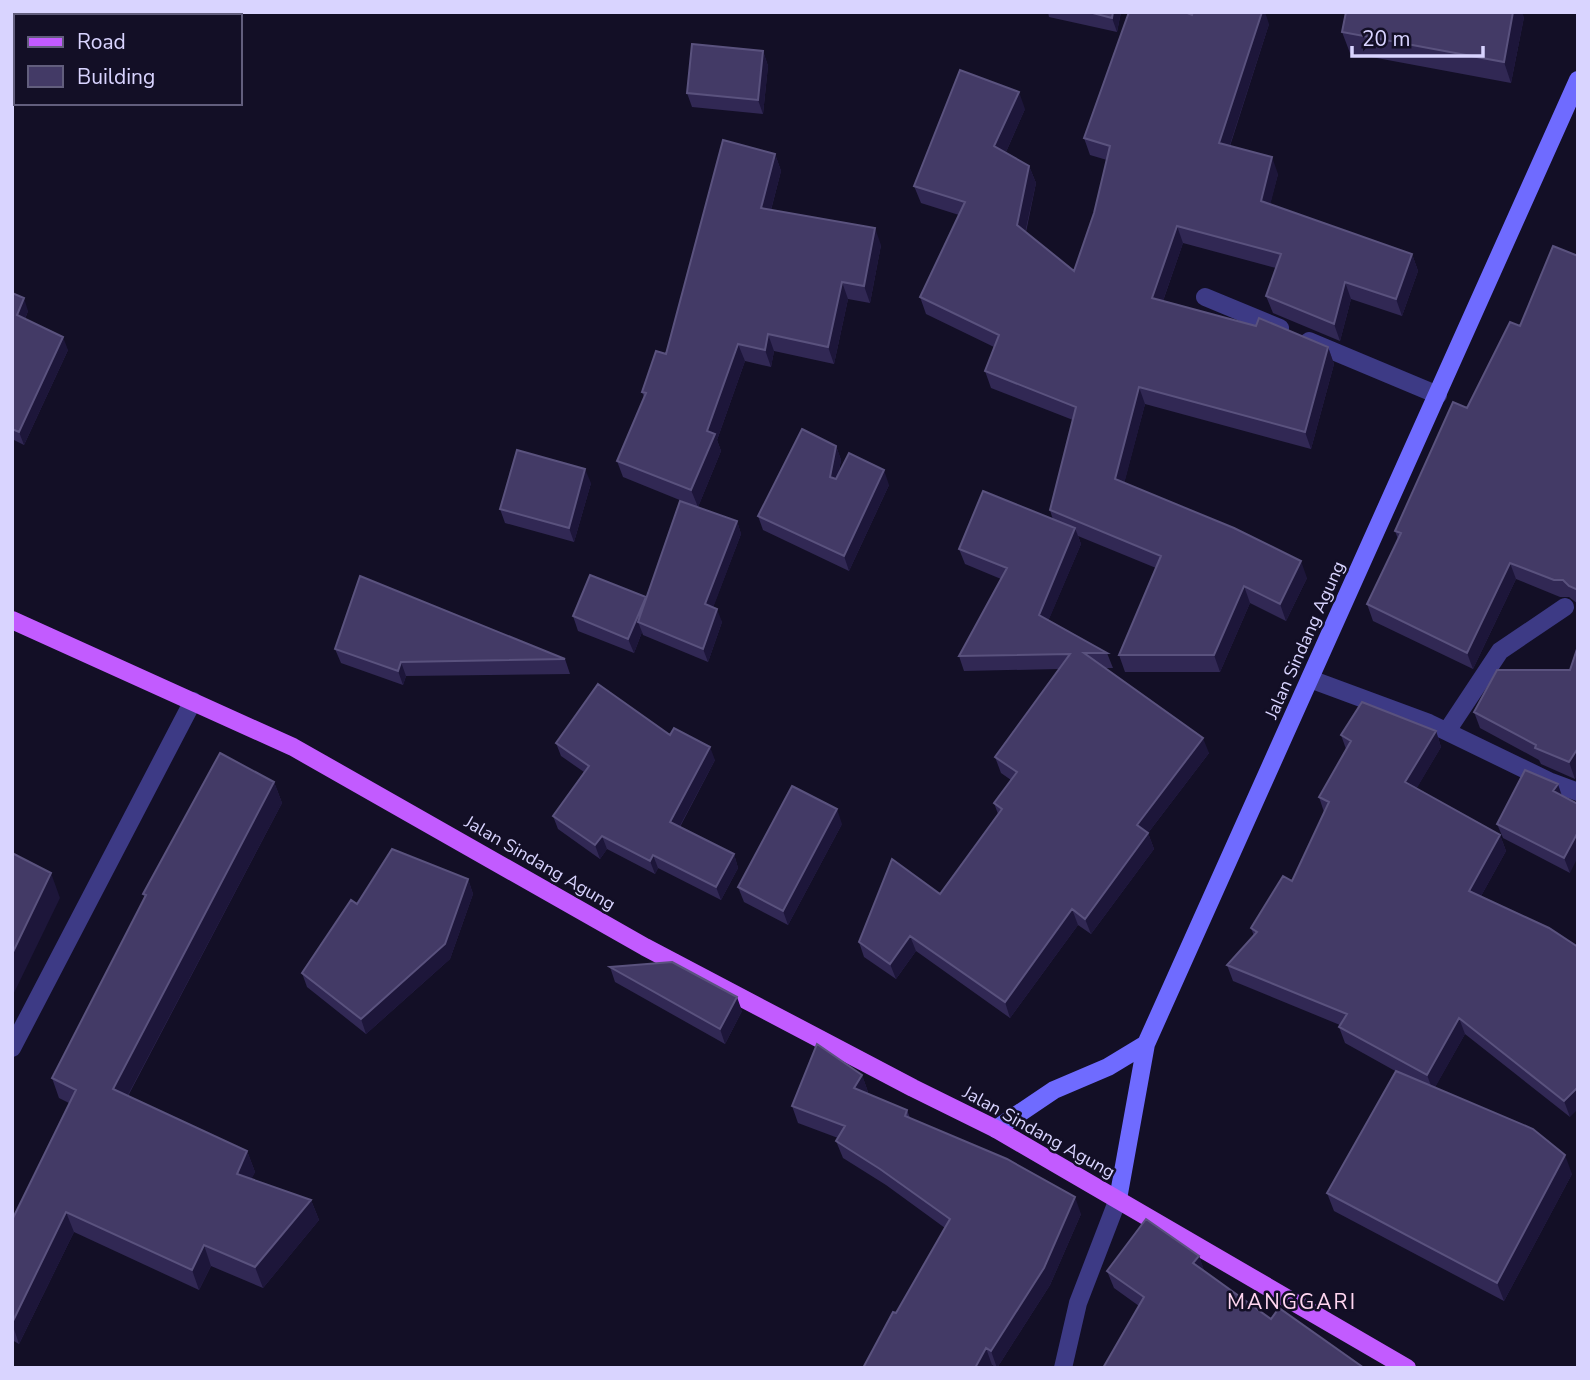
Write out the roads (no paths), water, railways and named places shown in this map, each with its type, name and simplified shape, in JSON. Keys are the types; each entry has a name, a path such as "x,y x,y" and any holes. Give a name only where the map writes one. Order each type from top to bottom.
{"main road":[{"name":"Jalan Sindang Agung","path":"12,620 293,747 645,947 996,1129 1118,1199 1146,1044 1578,80"},
{"path":"996,1129 1054,1090 1108,1067 1146,1044"},
{"path":"1118,1199 1407,1368"}],"street":[{"path":"1205,297 1438,395"},
{"path":"1447,731 1500,651 1564,607"},
{"path":"1310,679 1447,731 1551,782 1578,792"},
{"path":"12,1048 193,701"},
{"path":"1063,1368 1078,1303 1118,1199"}],"district":[{"name":"MANGGARI","path":"1292,1302"}]}
